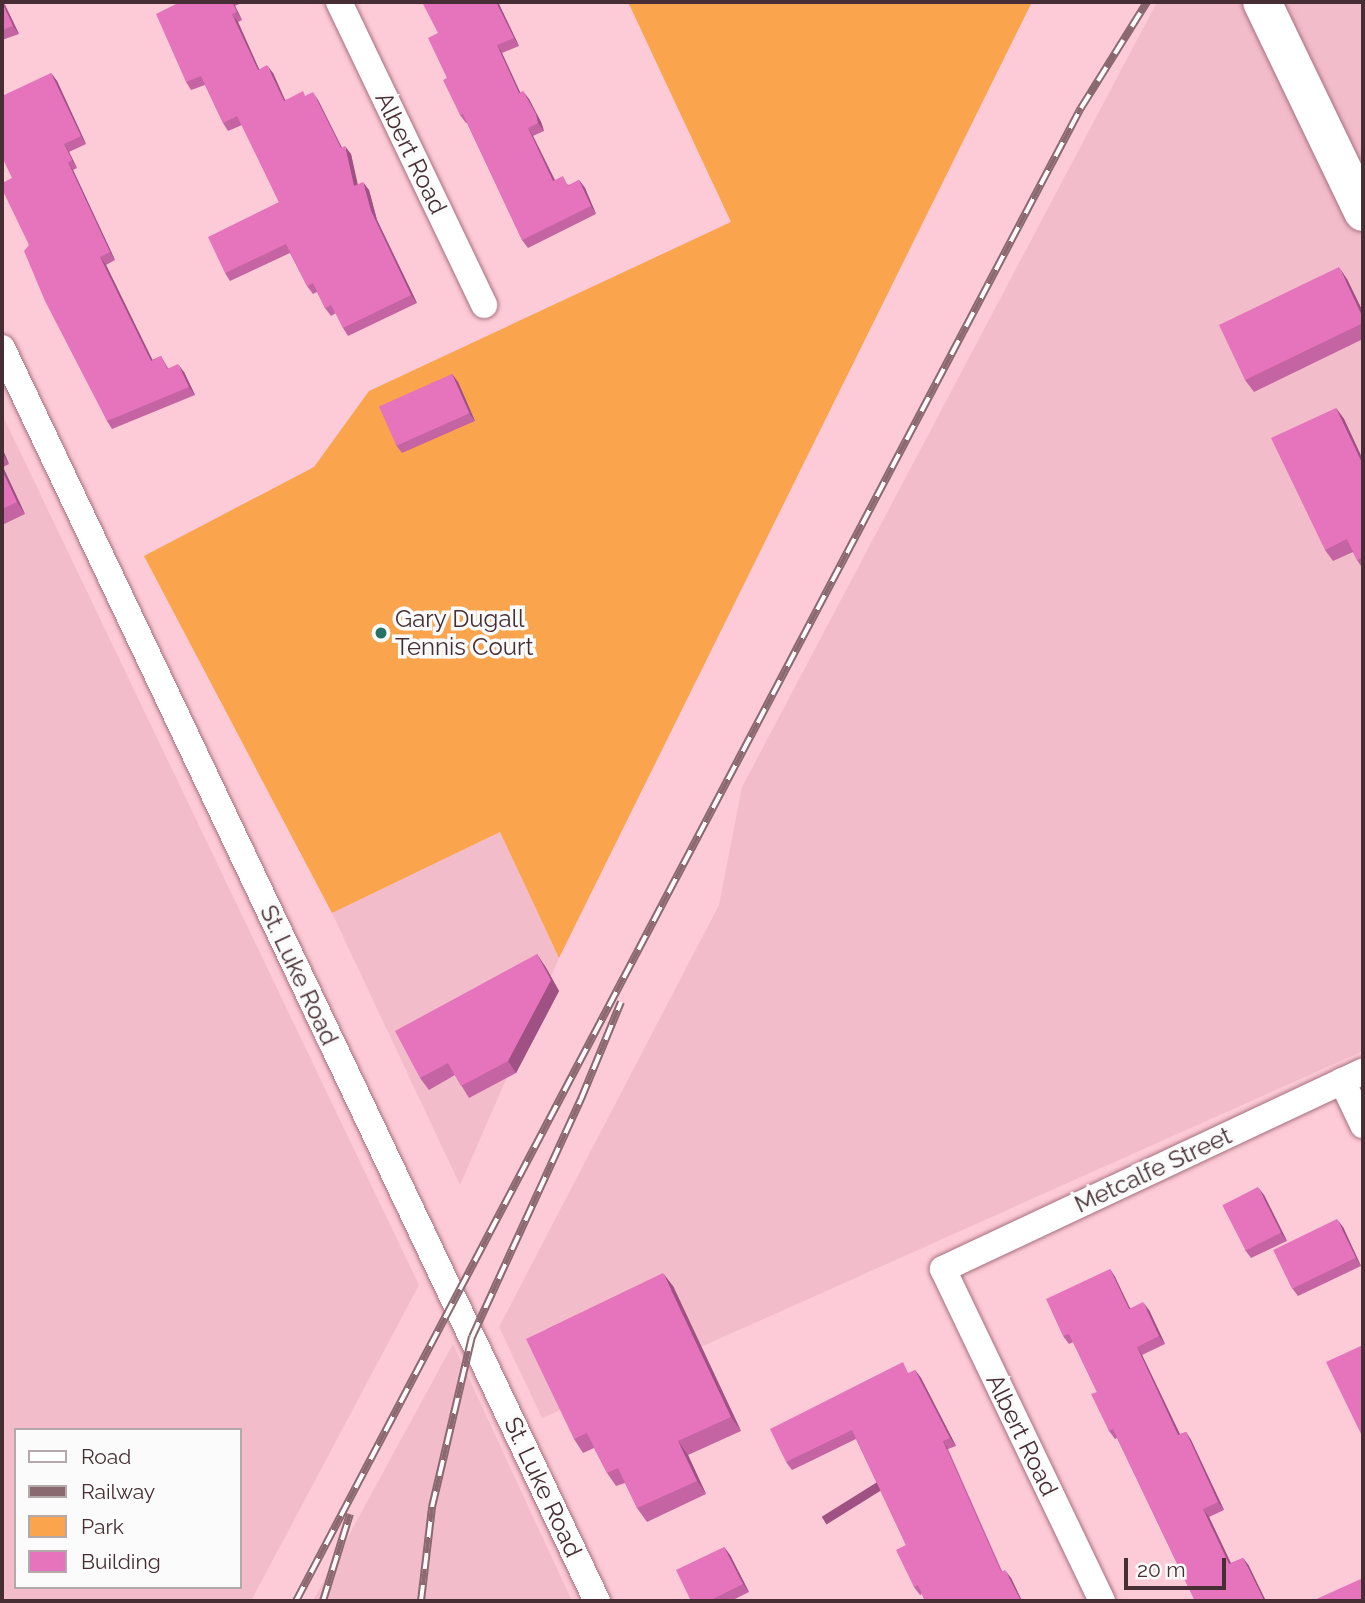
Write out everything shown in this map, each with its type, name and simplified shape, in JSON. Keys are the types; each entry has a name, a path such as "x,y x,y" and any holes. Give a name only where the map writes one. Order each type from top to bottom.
{"street":[{"name":"Albert Road","path":"338,2 484,305"},
{"path":"1262,2 1363,212"},
{"name":"St. Luke Road","path":"2,348 597,1601"},
{"path":"1353,1076 1363,1125"},
{"name":"Metcalfe Street","path":"943,1269 1353,1076"},
{"name":"Albert Road","path":"943,1269 1101,1601"}],"shaded area":[{"path":"1157,2 1363,2 1363,1051 542,1418 499,1327 719,905 742,787"},
{"path":"2,414 419,1285 251,1601 2,1601"},
{"path":"500,832 559,958 460,1185 332,913"},
{"path":"453,1344 572,1601 313,1601"}],"green space":[{"path":"628,2 1032,2 559,958 500,832 332,913 144,556 314,467 369,391 731,222"}],"building":[{"path":"2,2 13,26 2,30"},
{"path":"180,2 232,2 237,12 232,14 258,70 267,65 284,101 303,91 305,96 313,92 341,148 345,146 354,186 363,182 371,211 411,295 343,328 331,305 325,308 313,283 307,286 286,244 225,273 208,237 279,202 237,116 223,123 201,76 186,82 156,14"},
{"path":"422,2 496,2 514,38 497,45 519,93 523,91 536,114 538,123 528,128 553,181 563,176 568,186 579,180 591,206 522,240 463,114 460,115 443,80 447,78 428,38 438,33"},
{"path":"51,73 81,136 64,144 72,160 68,162 110,252 100,257 151,361 161,356 167,369 178,364 189,387 107,421 45,301 24,251 29,245 2,189 2,183 12,178 2,157 2,96"},
{"path":"1339,267 1363,323 1245,380 1219,325"},
{"path":"452,374 469,413 396,446 379,407"},
{"path":"1336,408 1363,465 1363,557 1357,560 1347,539 1325,550 1271,438"},
{"path":"2,470 17,502 2,509"},
{"path":"537,954 551,980 508,1061 461,1086 448,1063 420,1078 395,1031"},
{"path":"1258,1187 1281,1232 1246,1251 1222,1205"},
{"path":"1337,1219 1356,1258 1292,1289 1273,1250"},
{"path":"1110,1269 1129,1309 1143,1302 1159,1336 1137,1347 1178,1435 1186,1432 1218,1502 1203,1509 1229,1564 1243,1558 1264,1601 1195,1601 1113,1429 1109,1431 1091,1394 1097,1392 1069,1334 1063,1336 1046,1299"},
{"path":"663,1273 731,1417 678,1441 697,1481 637,1508 618,1468 607,1473 587,1433 574,1439 526,1339"},
{"path":"1363,1345 1363,1438 1326,1362"},
{"path":"903,1362 908,1373 915,1370 950,1438 943,1441 1001,1572 1005,1570 1021,1601 925,1601 918,1585 914,1587 896,1550 906,1545 852,1430 786,1462 770,1429"},
{"path":"724,1547 743,1584 709,1601 691,1601 676,1570"},
{"path":"1363,1578 1363,1601 1312,1601"}],"railway":[{"path":"296,1601 1081,108 1147,2"},
{"path":"421,1601 432,1507 472,1337 581,1099 621,1002"},
{"path":"323,1601 350,1514"}],"place":[{"name":"Gary Dugall Tennis Court","path":"381,633"}]}
